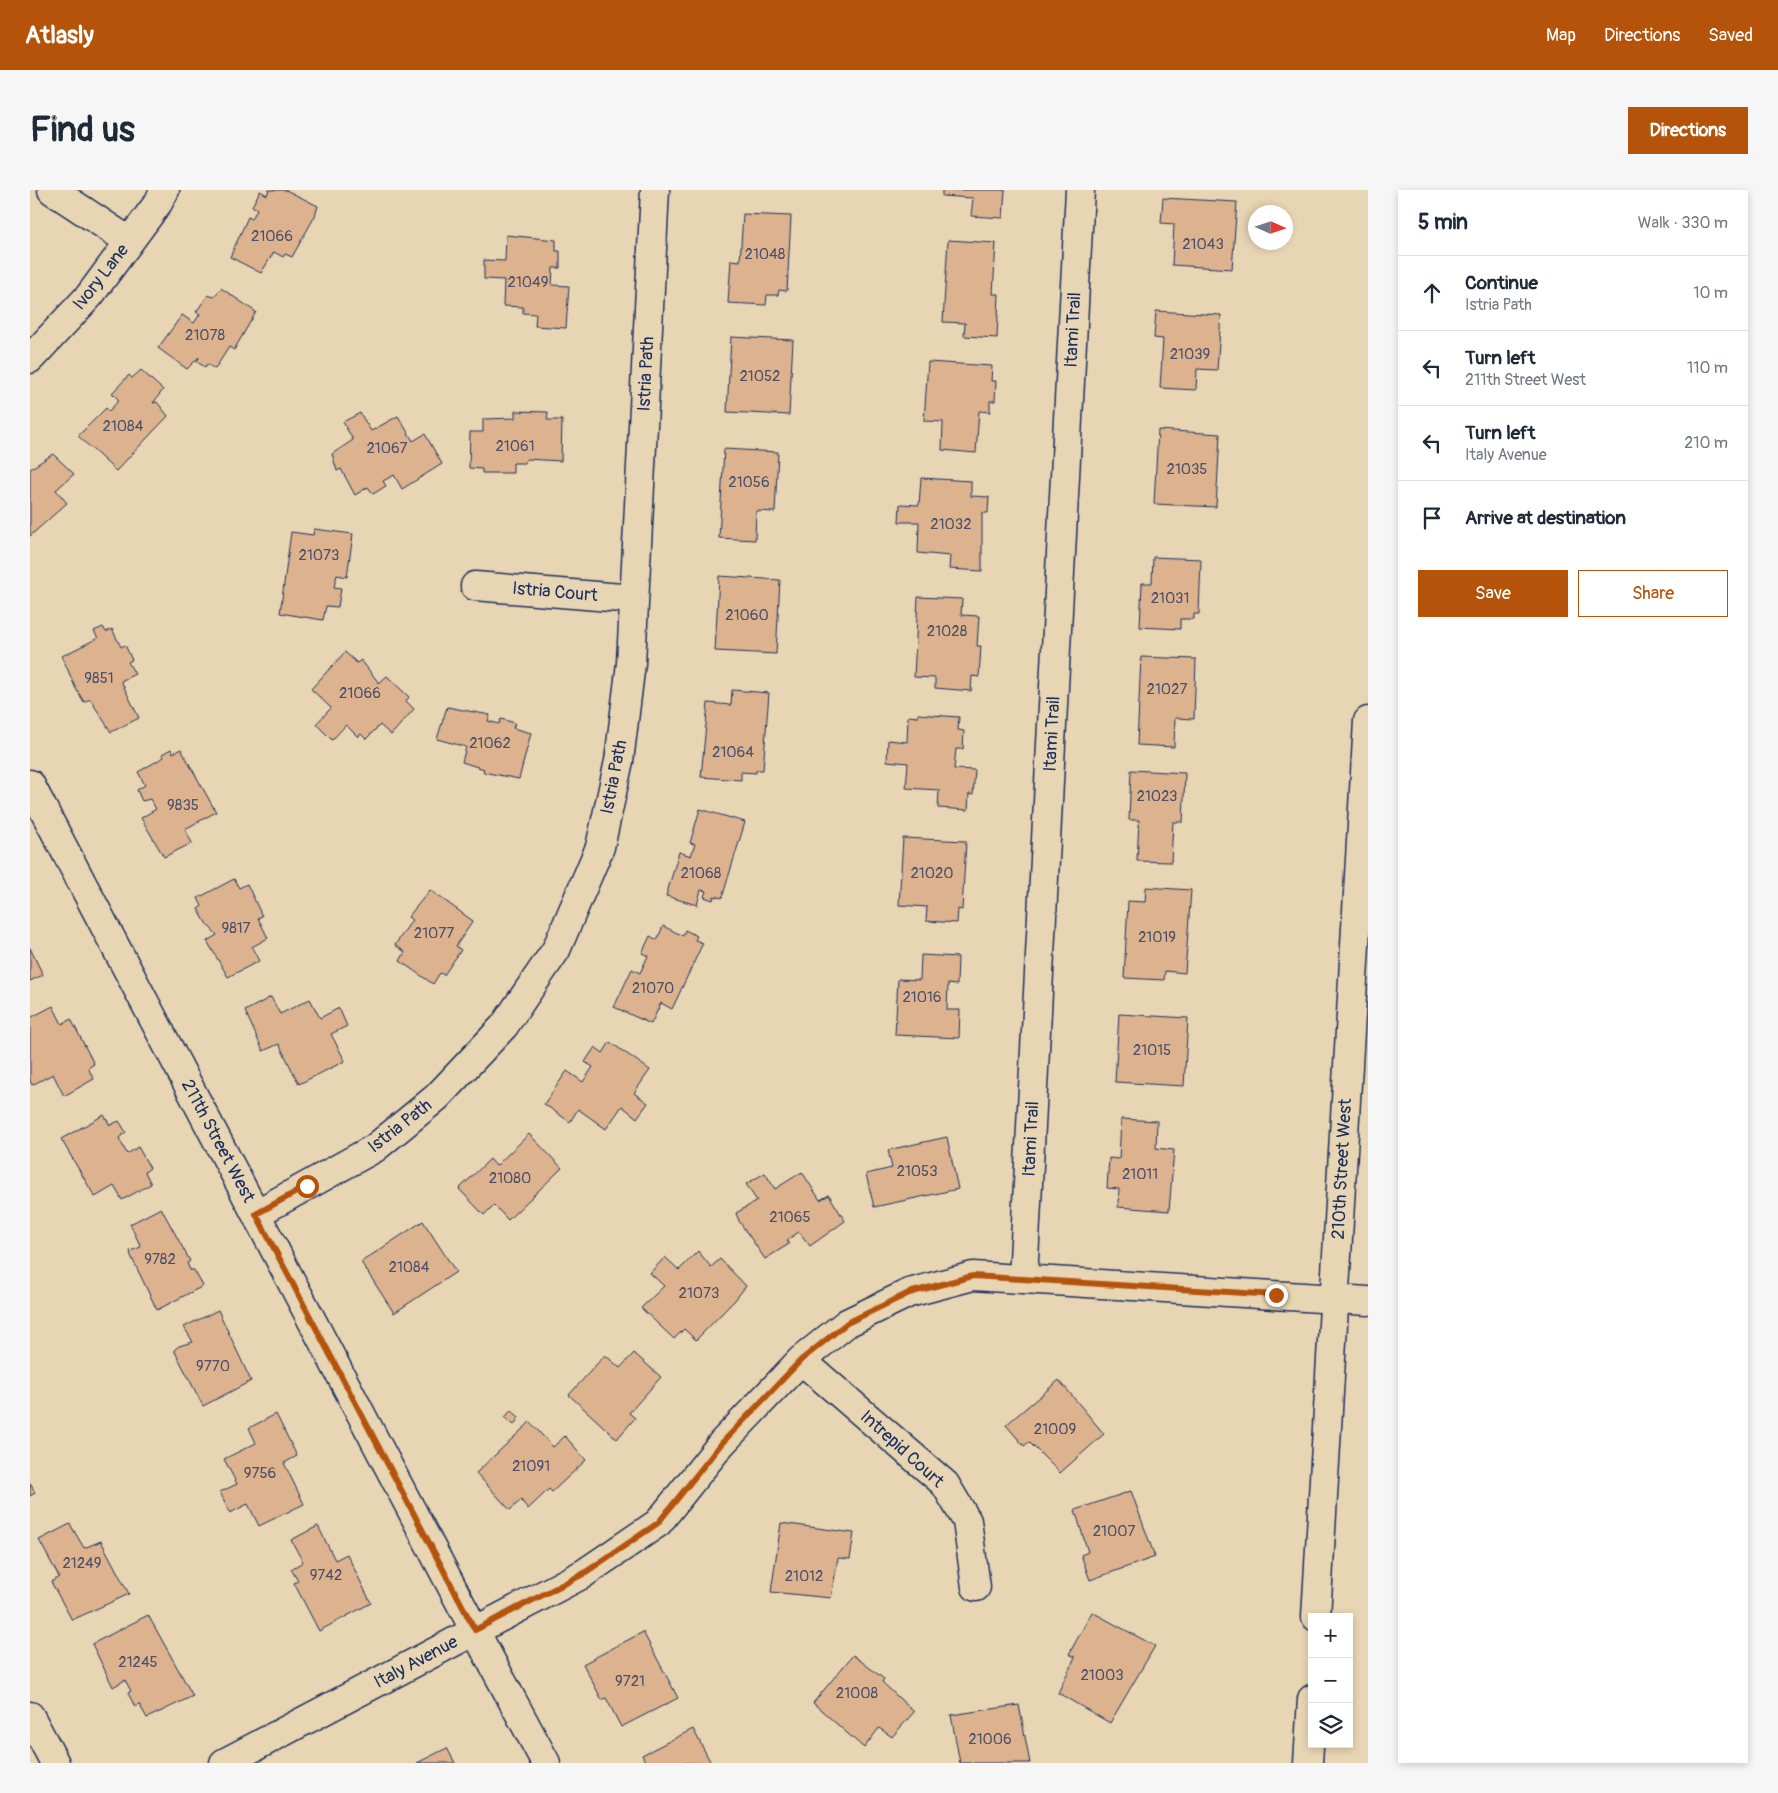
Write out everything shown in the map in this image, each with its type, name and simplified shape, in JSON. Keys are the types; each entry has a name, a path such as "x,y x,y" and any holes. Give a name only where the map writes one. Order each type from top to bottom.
{"street":[{"path":"52,190 129,241"},
{"name":"Ivory Lane","path":"30,359 90,295 165,190"},
{"name":"Istria Path","path":"256,1214 375,1148 437,1097 504,1026 556,950 600,847 620,762 630,663 655,190"},
{"name":"Itami Trail","path":"1023,1279 1080,190"},
{"name":"Istria Court","path":"475,586 634,599"},
{"name":"210th Street West","path":"1316,1613 1368,721"},
{"name":"211th Street West","path":"30,784 546,1763"},
{"name":"Italy Avenue","path":"224,1763 583,1574 658,1523 722,1443 801,1360 847,1323 909,1293 973,1276 1368,1301"},
{"name":"Intrepid Court","path":"801,1360 945,1484 967,1521 976,1587"},
{"path":"1308,1763 1312,1703"},
{"path":"30,1716 55,1763"}],"building":[{"path":"269,190 286,190 318,206 315,216 292,257 285,254 283,257 274,252 261,273 230,257 248,217 252,219 257,209 252,206 260,191 267,195"},
{"path":"942,190 1005,190 1003,218 971,216 973,198 942,196"},
{"path":"1163,198 1237,202 1232,269 1172,265 1174,224 1161,223"},
{"path":"743,214 791,216 787,291 779,290 778,295 767,295 766,305 728,303 731,260 740,261"},
{"path":"506,235 556,240 556,251 560,251 560,268 553,268 552,285 569,286 566,328 535,326 536,314 523,313 523,307 503,306 504,280 484,279 484,260 505,261"},
{"path":"948,240 996,243 993,294 999,294 997,338 964,336 965,323 943,322"},
{"path":"221,288 256,312 234,350 229,347 215,369 207,364 205,367 197,362 199,357 187,369 158,348 182,315 194,323 200,314 196,312 208,295 214,297"},
{"path":"1156,311 1221,315 1217,370 1197,369 1196,390 1160,388 1163,339 1154,338"},
{"path":"731,337 793,340 789,415 727,412"},
{"path":"928,362 992,366 991,381 996,381 995,401 990,401 990,412 979,411 976,453 942,450 943,422 924,421"},
{"path":"141,370 163,390 153,403 157,402 168,416 116,471 78,436 106,408 109,411 119,400 112,393 129,375 132,378"},
{"path":"515,411 548,412 547,420 562,420 561,461 526,459 525,463 513,463 513,473 482,473 482,469 469,468 470,432 483,432 483,419 515,418"},
{"path":"360,413 371,431 398,416 413,441 425,434 442,464 402,489 394,475 383,481 386,486 373,494 368,487 355,495 341,469 337,471 332,454 353,440 343,422"},
{"path":"1158,430 1220,434 1216,507 1154,504"},
{"path":"724,449 778,452 775,512 756,511 755,540 719,538"},
{"path":"53,454 74,474 56,490 67,503 30,536 30,469"},
{"path":"921,478 971,481 971,496 989,497 988,513 982,513 982,571 949,569 950,556 918,553 919,522 899,522 900,504 919,505"},
{"path":"314,529 353,534 347,577 337,575 334,587 341,588 338,607 326,606 323,620 280,613 291,532 313,535"},
{"path":"1153,557 1201,559 1199,614 1194,614 1194,619 1180,619 1180,629 1140,627 1142,583 1152,583"},
{"path":"719,576 780,580 776,654 715,651"},
{"path":"918,597 962,599 961,615 979,616 977,646 981,646 979,677 972,676 971,691 935,688 935,678 914,677"},
{"path":"103,627 106,632 112,629 121,647 125,645 132,660 128,662 135,674 121,681 139,718 111,732 90,699 84,702 75,687 62,656 98,638 94,631"},
{"path":"345,652 357,663 361,660 379,683 387,676 409,697 406,701 414,709 391,735 380,725 366,739 361,734 358,737 346,725 332,740 316,724 331,708 311,689"},
{"path":"1141,657 1196,659 1194,719 1175,718 1174,747 1137,745"},
{"path":"732,690 769,693 763,770 756,770 756,773 741,772 741,780 701,777 708,703 731,705"},
{"path":"447,707 490,715 488,721 499,724 501,719 515,723 513,728 531,733 519,779 483,772 484,769 462,762 466,747 437,739"},
{"path":"918,714 959,717 958,730 964,731 963,749 956,749 954,769 975,770 973,795 969,794 968,810 938,808 939,790 906,788 908,763 887,761 888,740 907,742 908,716 918,717"},
{"path":"171,749 173,753 181,749 216,812 185,829 192,843 164,857 141,818 156,809 150,799 142,801 137,790 145,785 138,772 164,757 162,754"},
{"path":"1131,770 1185,773 1183,822 1173,822 1171,862 1137,861 1139,820 1129,820"},
{"path":"700,809 745,822 722,898 714,896 713,900 704,897 706,891 701,890 697,905 666,896 679,852 691,856 695,844 690,843"},
{"path":"903,838 966,841 962,910 958,909 957,923 926,921 927,907 899,905"},
{"path":"234,879 239,888 247,884 262,916 258,918 268,938 252,947 259,961 228,977 207,941 217,935 206,923 198,909 202,906 198,898"},
{"path":"1146,887 1191,890 1185,973 1165,971 1164,980 1124,978 1128,901 1145,902"},
{"path":"430,890 473,921 456,946 461,950 444,975 440,973 433,984 400,961 405,952 395,945 412,920 408,917"},
{"path":"663,926 683,936 685,930 697,936 695,940 703,943 672,1009 661,1003 651,1024 614,1007 632,969 640,973 648,956 642,953 650,936 657,940"},
{"path":"30,948 43,975 30,981"},
{"path":"921,955 958,957 957,985 948,984 947,1010 960,1010 959,1038 895,1035 898,979 920,980"},
{"path":"271,997 280,1014 310,999 320,1018 339,1008 347,1026 331,1034 345,1061 299,1084 279,1044 263,1051 245,1011"},
{"path":"53,1006 62,1024 71,1019 94,1064 88,1068 94,1079 64,1096 53,1074 32,1085 30,1080 30,1018"},
{"path":"1119,1014 1188,1018 1184,1086 1115,1082"},
{"path":"610,1042 650,1070 634,1093 648,1103 637,1118 622,1106 606,1129 578,1109 570,1122 544,1104 567,1071 583,1082 593,1067 585,1062 595,1047 603,1053"},
{"path":"104,1115 110,1125 119,1121 126,1132 119,1138 127,1154 138,1147 150,1168 145,1172 151,1184 122,1200 114,1186 95,1197 61,1139"},
{"path":"1121,1119 1157,1121 1156,1148 1174,1150 1169,1211 1118,1207 1119,1189 1107,1188 1109,1158 1119,1159"},
{"path":"529,1134 562,1168 508,1220 494,1205 484,1215 459,1189 490,1159 496,1166"},
{"path":"947,1137 958,1189 874,1207 866,1174 892,1168 888,1150"},
{"path":"802,1172 820,1200 829,1195 845,1221 810,1246 799,1232 787,1240 789,1244 765,1259 739,1221 736,1213 757,1201 746,1184 765,1173 775,1189"},
{"path":"161,1208 190,1261 187,1263 190,1270 194,1270 203,1286 157,1310 131,1256 130,1251 141,1247 130,1224"},
{"path":"423,1221 456,1272 394,1313 361,1262"},
{"path":"698,1251 711,1267 720,1259 746,1286 696,1340 684,1329 674,1339 641,1308 664,1286 650,1273 665,1257 679,1270"},
{"path":"218,1310 251,1381 203,1406 174,1350 179,1346 193,1342 184,1327"},
{"path":"634,1353 661,1377 629,1413 635,1418 617,1439 569,1395 605,1355 620,1368"},
{"path":"1059,1380 1104,1434 1060,1473 1029,1442 1024,1446 1006,1425"},
{"path":"511,1410 519,1417 514,1425 505,1418"},
{"path":"276,1414 297,1456 284,1463 304,1504 259,1526 248,1504 230,1513 220,1492 237,1484 224,1459 256,1443 249,1428"},
{"path":"530,1422 553,1447 565,1436 586,1460 552,1492 549,1489 528,1509 521,1500 510,1510 476,1473"},
{"path":"30,1483 35,1493 30,1496"},
{"path":"1131,1491 1155,1557 1090,1580 1081,1555 1088,1552 1075,1510"},
{"path":"781,1523 854,1533 850,1559 838,1558 831,1598 771,1592"},
{"path":"70,1524 84,1548 101,1541 129,1594 72,1620 51,1582 59,1577 39,1540"},
{"path":"318,1526 335,1560 347,1554 371,1603 319,1631 294,1583 298,1581 291,1569 303,1562 291,1540"},
{"path":"1092,1612 1155,1646 1110,1723 1058,1693 1075,1657 1069,1654"},
{"path":"148,1615 193,1696 147,1718 139,1704 135,1707 128,1693 131,1691 125,1680 113,1687 92,1644"},
{"path":"643,1632 678,1698 621,1727 606,1698 602,1700 583,1664"},
{"path":"853,1655 884,1679 882,1682 914,1712 892,1737 879,1728 864,1748 813,1703"},
{"path":"1019,1705 1030,1763 960,1763 951,1715"},
{"path":"693,1729 711,1763 646,1763 642,1755"},
{"path":"447,1748 455,1763 417,1763"}],"route":[{"path":"307,1186 256,1214 475,1630 583,1574 658,1523 722,1443 801,1360 847,1323 909,1293 973,1276 1276,1295"}]}
